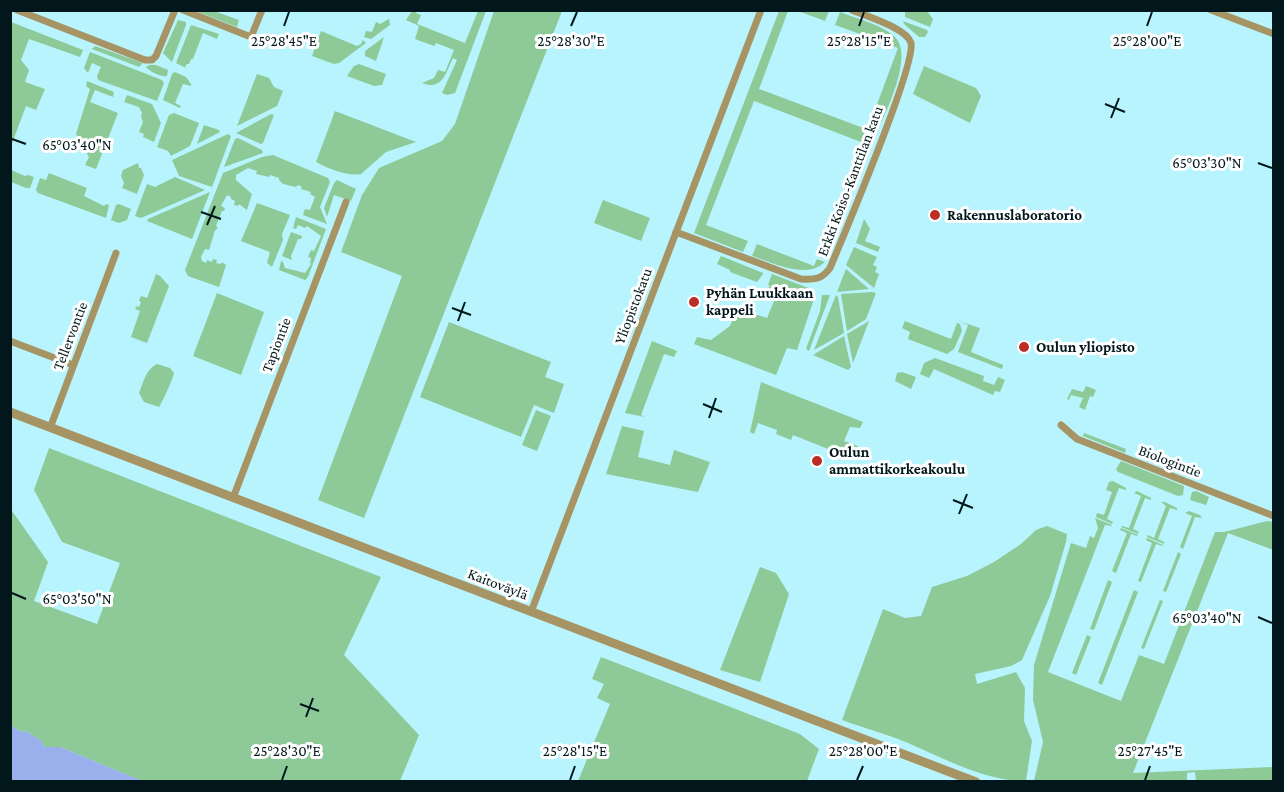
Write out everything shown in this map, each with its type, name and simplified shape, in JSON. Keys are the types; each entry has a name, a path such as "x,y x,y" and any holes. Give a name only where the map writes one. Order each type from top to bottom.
{"street":[{"path":"17,10 145,60 152,60 156,56 175,10"},
{"path":"183,10 251,37 262,10"},
{"name":"Yliopistokatu","path":"531,612 761,10"},
{"name":"Erkki Koiso-Kanttilan katu","path":"676,232 801,279 818,279 831,268 898,96 910,58 911,43 905,34 852,10"},
{"path":"1211,10 1274,34"},
{"name":"Tapiontie","path":"233,498 345,202"},
{"name":"Tellervontie","path":"50,428 116,253"},
{"path":"10,341 73,365"},
{"name":"Kaitoväylä","path":"10,412 976,782"},
{"name":"Biologintie","path":"1061,425 1077,439 1274,516"}],"green space":[{"path":"196,11 214,11 239,20 237,27"},
{"path":"412,11 421,15 417,24 465,43 478,11 486,11 455,93 447,95 442,93 457,60 453,58 443,79 435,84 422,83 434,78 438,70 445,72 454,50 436,43 434,46 415,39 419,26 406,20"},
{"path":"494,11 562,11 364,518 318,500 402,276 341,252 362,195 379,168 442,141 455,124"},
{"path":"779,11 788,11 759,89 866,129 861,142 754,101 706,225 748,241 743,252 694,233"},
{"path":"798,11 829,11 825,21"},
{"path":"905,11 927,11 933,19 930,27 905,17"},
{"path":"840,12 889,32 900,46 900,70 892,98 877,133 870,123 898,48 835,25"},
{"path":"389,19 390,25 371,39 364,37 366,31 372,32 376,22 380,24"},
{"path":"178,20 186,22 186,25 172,62 163,53"},
{"path":"903,21 928,32 925,37 919,37"},
{"path":"11,22 83,50 80,57 29,39 21,60 29,70 25,82 45,89 36,110 26,106 11,146"},
{"path":"191,25 219,34 217,39 203,33 193,59 185,67 188,69 176,63"},
{"path":"321,31 357,46 363,40 366,43 339,63 334,64 312,56"},
{"path":"384,37 376,61 365,56 365,51"},
{"path":"95,46 143,63 139,67 92,49"},
{"path":"90,52 162,80 164,83 157,101 98,80 97,76 101,67 92,63 88,73 84,68"},
{"path":"359,64 386,74 382,85 374,86 347,76 354,66"},
{"path":"149,65 168,70 167,76 153,72 146,67"},
{"path":"924,66 976,88 981,96 970,123 913,94"},
{"path":"175,72 186,77 191,84 191,86 183,84 175,103 181,106 180,108 163,100 172,74"},
{"path":"257,74 269,78 274,87 283,91 277,106 237,126"},
{"path":"87,81 114,92 113,97 95,90 90,102 118,113 96,169 85,165 89,157 76,134 90,89 86,86"},
{"path":"127,95 152,104 161,123 154,142 143,137 144,134 139,132 143,122 142,113 139,107 124,102"},
{"path":"335,111 416,142 386,152 361,174 344,173 332,169 316,162"},
{"path":"174,113 199,123 190,146 171,156 168,151 157,147 169,115"},
{"path":"271,114 274,115 263,143 236,133"},
{"path":"204,125 220,132 197,144"},
{"path":"228,134 231,136 212,187 179,176 172,160"},
{"path":"238,138 262,150 263,153 224,167 235,139"},
{"path":"273,155 328,178 330,182 320,207 327,224 303,215 305,209 310,210 315,197 310,194 311,192 301,189 302,187 298,185 296,187 283,184 279,178 270,175 269,177 256,174 257,171 248,168 236,175 236,180 252,194 247,210 239,204 234,205 235,201 227,195 221,206 225,208 216,226 218,227 209,250 205,249 201,257 206,263 207,260 212,262 213,259 217,260 216,263 221,264 222,262 226,265 219,287 188,276 185,270 223,173 262,157"},
{"path":"138,163 144,175 137,194 122,188 124,183 121,176 123,170"},
{"path":"11,170 34,177 30,188 11,182"},
{"path":"49,173 87,188 84,196 104,206 109,205 106,218 38,193 36,190 40,178 46,180"},
{"path":"175,177 205,190 141,218 135,216 147,184 155,187"},
{"path":"337,180 356,189 351,201 334,195 327,217 324,208"},
{"path":"210,192 192,239 147,221 148,219"},
{"path":"603,200 650,218 641,241 594,223"},
{"path":"257,203 290,215 272,267 267,263 270,252 241,241"},
{"path":"116,205 131,209 127,220 119,223 111,220"},
{"path":"296,217 326,229 305,280 279,270 281,261 285,268 305,273 311,264 311,258 308,257 311,250 314,251 321,236 307,226 305,228 298,225 296,229 293,228"},
{"path":"864,219 870,229 865,241 880,247 878,252 856,243"},
{"path":"291,232 302,236 298,239 291,256 292,260 282,256"},
{"path":"757,244 814,266 817,259 825,262 809,270 780,266 752,256"},
{"path":"854,247 877,257 873,265 877,267 875,272 879,274 874,288 846,265"},
{"path":"721,256 763,274 757,282 730,272 717,264"},
{"path":"846,269 869,289 837,292"},
{"path":"156,274 169,286 147,343 131,337 140,311 135,309 139,307 141,296 147,298"},
{"path":"772,274 811,289 813,302 797,350 787,348 776,375 694,344 697,337 711,340 730,326 737,308 767,318 774,301 766,290 770,286 768,285"},
{"path":"217,293 264,312 241,375 193,356"},
{"path":"876,293 866,319 847,331 841,294"},
{"path":"822,295 830,295 809,351 806,349 820,311"},
{"path":"836,295 844,333 814,350"},
{"path":"869,321 853,363 847,334"},
{"path":"905,321 951,339 957,323 960,324 962,331 954,349 947,354 908,339 910,332 902,328"},
{"path":"958,321 980,328 971,352 1003,365 1002,369 958,352 968,325"},
{"path":"449,322 551,362 545,377 564,384 554,413 534,405 521,437 420,397"},
{"path":"844,336 851,367 848,370 813,355"},
{"path":"652,341 677,351 674,357 664,354 641,415 645,417 625,413"},
{"path":"935,358 984,376 983,381 994,385 998,377 1005,380 1000,392 995,391 993,395 934,369 929,378 920,374 924,363"},
{"path":"157,364 170,368 174,373 159,407 144,402 139,393 148,373"},
{"path":"902,372 916,377 911,389 895,381 897,373"},
{"path":"761,382 863,422 860,428 850,427 844,441 858,446 853,459 793,435 791,440 776,434 777,430 758,423 754,434 750,432"},
{"path":"1086,386 1096,390 1093,397 1090,396 1085,410 1079,407 1083,398 1071,395 1069,400 1067,399 1072,389 1083,392"},
{"path":"536,410 551,416 537,451 522,445"},
{"path":"622,426 644,431 638,457 670,465 674,450 710,462 698,492 606,474"},
{"path":"1084,433 1126,449 1125,453 1083,436"},
{"path":"49,448 381,577 344,655 419,735 400,781 142,781 60,747 45,747 40,740 26,731 21,732 10,725 10,508 48,562 34,601 97,624 120,563 62,542 34,490"},
{"path":"1121,461 1184,486 1183,495 1178,496 1118,472 1116,469"},
{"path":"1113,481 1126,490 1119,488 1107,519 1113,522 1112,524 1096,517 1097,513 1104,515 1112,492 1106,490 1109,482"},
{"path":"1137,491 1151,498 1151,500 1145,498 1133,529 1139,532 1138,534 1121,527 1129,528 1141,496 1134,493"},
{"path":"1196,491 1209,497 1206,505 1190,500 1192,492"},
{"path":"1161,502 1177,508 1177,510 1170,508 1158,539 1164,544 1147,537 1148,535 1154,538 1166,506"},
{"path":"1189,511 1202,518 1195,517 1183,549 1180,547 1192,516 1185,513"},
{"path":"1095,518 1112,525 1105,525 1048,672 1121,701 1139,655 1164,664 1215,532 1224,532 1267,521 1273,522 1273,550 1228,533 1133,773 1273,767 1273,781 1196,781 1195,772 1187,773 1187,781 1034,781 1043,742 1033,700 1034,665 1071,543 1086,548 1090,536 1094,538 1098,528"},
{"path":"1047,526 1067,534 1066,542 1050,596 1022,660 1011,666 975,674 977,684 1016,672 1025,688 1024,721 1032,741 1026,781 996,778 842,720 883,609 905,618 921,616 932,587 967,576 994,562 1021,544 1036,530"},
{"path":"1121,528 1138,535 1131,534 1116,573 1112,571 1127,533 1120,530"},
{"path":"1147,538 1163,546 1156,544 1141,582 1138,581 1152,543 1146,540"},
{"path":"1178,552 1181,554 1166,592 1163,591"},
{"path":"760,567 776,573 789,594 760,682 720,670"},
{"path":"1108,580 1112,582 1094,630 1090,629"},
{"path":"1134,590 1138,592 1102,685 1098,683"},
{"path":"1160,600 1163,601 1144,649 1141,648"},
{"path":"1087,635 1091,637 1076,675 1072,673"},
{"path":"601,657 800,734 819,749 807,781 578,781 610,704 597,698 604,684 592,679"}],"water":[{"path":"10,725 21,732 26,731 40,740 45,747 60,747 142,781 11,781"}],"place":[{"name":"Rakennuslaboratorio","path":"935,215"},
{"name":"Pyhän Luukkaan kappeli","path":"694,302"},
{"name":"Oulun yliopisto","path":"1024,347"},
{"name":"Oulun ammattikorkeakoulu","path":"817,461"}]}
